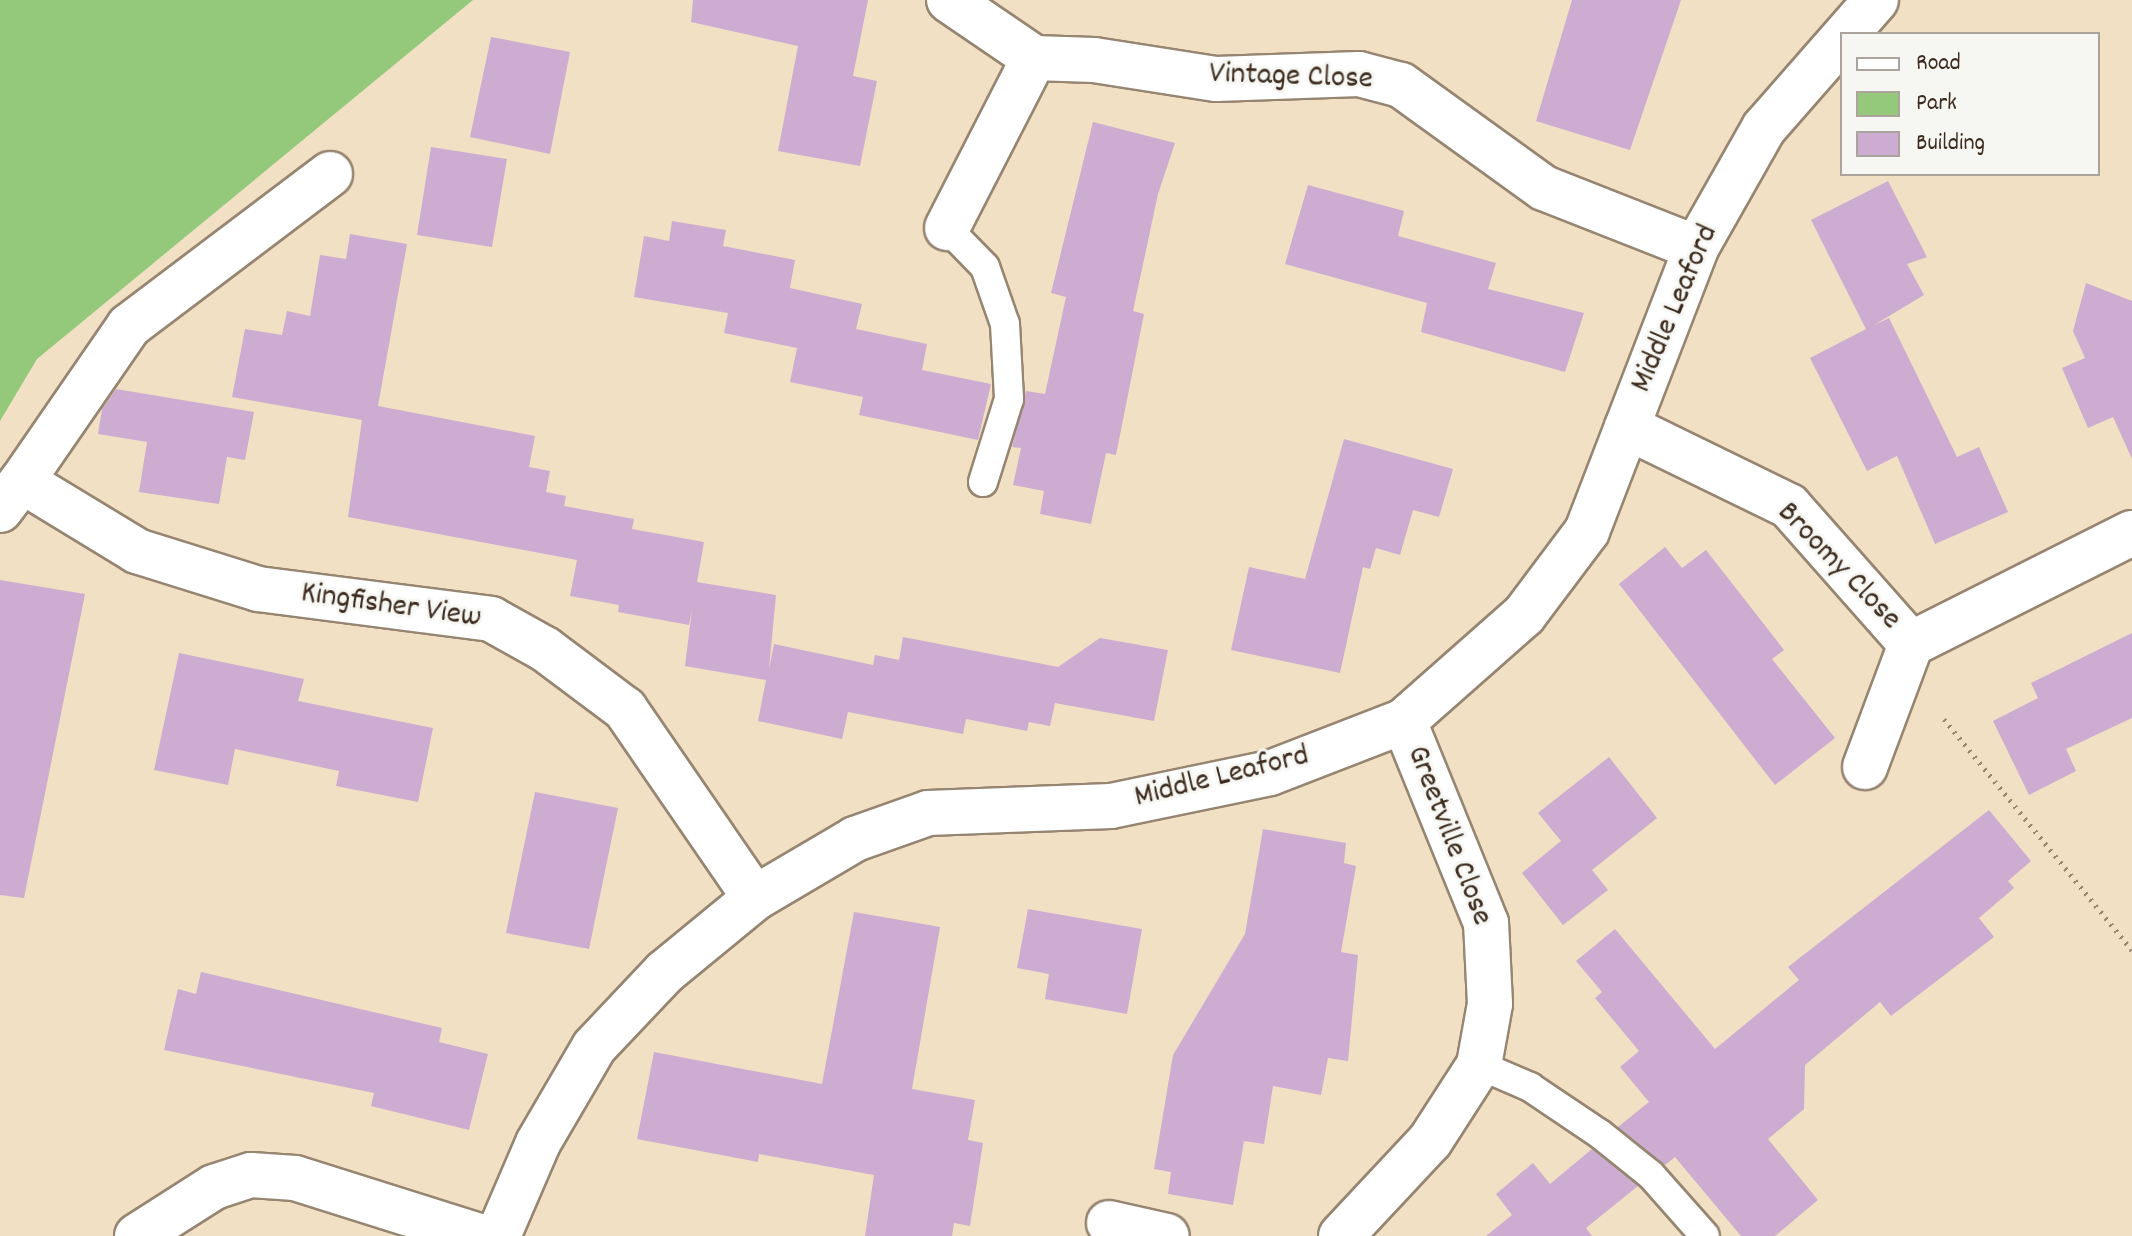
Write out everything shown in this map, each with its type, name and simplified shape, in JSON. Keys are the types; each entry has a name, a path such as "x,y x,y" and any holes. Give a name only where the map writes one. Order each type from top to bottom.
{"street":[{"path":"947,228 1034,58 949,0"},
{"name":"Middle Leaford","path":"1848,32 1876,0"},
{"name":"Middle Leaford","path":"498,1236 538,1143 594,1047 665,972 755,898 855,839 928,813 1111,806 1270,773 1404,721 1524,615 1587,531 1696,248 1764,128 1840,41"},
{"name":"Vintage Close","path":"1034,58 1094,60 1216,79 1359,74 1401,85 1544,188 1696,248"},
{"name":"Kingfisher View","path":"330,174 129,326 11,496 137,551 258,589 491,619 545,649 625,709 755,898"},
{"name":"Broomy Close","path":"1627,427 1789,506 1905,664 2132,533"},
{"path":"1865,767 1905,664"},
{"name":"Greetville Close","path":"1341,1236 1430,1141 1479,1065 1490,1004 1486,923 1404,721"},
{"path":"137,1236 214,1187 251,1175 295,1178 479,1236"},
{"path":"1109,1223 1167,1236"}],"lane":[{"path":"947,228 985,267 1005,324 1009,399 983,482"},
{"path":"1479,1065 1530,1087 1600,1134 1651,1175 1705,1236"}],"path":[{"path":"1905,664 2132,950"}],"green space":[{"path":"0,0 473,0 37,359 0,421"}],"building":[{"path":"693,0 868,0 853,76 877,81 860,166 778,151 798,46 691,22"},
{"path":"1572,0 1681,0 1630,150 1536,121"},
{"path":"491,37 570,52 550,154 470,137"},
{"path":"1093,122 1175,143 1158,194 1133,311 1144,314 1116,455 1106,453 1091,524 1040,514 1044,491 1013,485 1021,448 1012,447 1026,391 1045,394 1066,297 1051,293"},
{"path":"431,147 507,159 492,247 417,235"},
{"path":"1888,181 1927,257 1907,264 1924,295 1874,325 1889,318 1957,457 1979,447 2008,512 1935,544 1897,456 1867,471 1810,358 1866,329 1811,220"},
{"path":"1308,185 1404,211 1398,236 1496,263 1488,289 1584,313 1565,372 1421,332 1427,303 1285,264"},
{"path":"672,221 726,230 723,246 795,260 790,288 862,304 856,329 927,344 922,370 991,384 978,440 859,415 863,397 790,382 797,348 724,333 728,313 634,297 644,236 669,241"},
{"path":"350,234 407,244 378,406 535,436 529,467 550,471 546,492 566,496 564,506 634,519 632,529 704,542 697,582 776,595 769,669 774,644 873,665 875,655 899,660 903,637 1058,667 1100,638 1168,650 1154,721 1055,703 1050,726 1029,722 1027,731 966,719 963,734 848,712 842,739 758,721 766,680 685,666 692,609 689,625 618,612 619,605 570,596 577,560 348,517 362,420 232,397 245,329 282,335 287,311 310,316 320,255 346,259"},
{"path":"2086,283 2132,301 2132,459 2113,417 2088,428 2062,368 2085,358 2073,331"},
{"path":"116,389 254,412 245,460 227,457 219,504 139,492 147,442 98,434 102,409"},
{"path":"1344,439 1453,469 1439,517 1413,510 1400,555 1376,548 1370,569 1363,567 1340,673 1231,650 1249,567 1305,579"},
{"path":"1665,547 1682,568 1706,550 1784,650 1772,659 1835,738 1775,785 1619,584"},
{"path":"0,580 85,594 24,898 0,895"},
{"path":"2132,633 2132,718 2066,749 2076,771 2029,795 1993,721 2038,698 2031,683"},
{"path":"179,653 304,679 298,701 433,728 418,802 336,786 339,771 235,749 228,785 154,770"},
{"path":"1609,757 1657,818 1592,870 1608,890 1563,925 1522,873 1561,841 1538,813"},
{"path":"535,792 618,808 589,949 506,933"},
{"path":"1989,810 2031,861 2008,881 2014,888 1979,918 1994,937 1891,1016 1880,1002 1805,1065 1804,1109 1768,1139 1818,1200 1775,1236 1741,1236 1675,1157 1665,1165 1618,1127 1649,1102 1620,1067 1639,1051 1595,998 1602,992 1576,961 1615,929 1715,1049 1799,980 1788,967"},
{"path":"1263,829 1346,843 1344,863 1356,866 1341,952 1358,955 1348,1061 1328,1058 1321,1095 1273,1086 1264,1144 1244,1141 1233,1205 1168,1194 1171,1172 1154,1169 1173,1055 1245,934"},
{"path":"1028,909 1142,929 1127,1014 1045,999 1049,974 1017,968"},
{"path":"854,912 940,927 912,1089 975,1100 968,1140 983,1143 970,1226 954,1223 952,1236 865,1236 874,1175 759,1154 758,1162 637,1139 654,1052 822,1084"},
{"path":"201,972 442,1028 439,1042 488,1054 469,1130 371,1106 374,1093 164,1050 178,989 196,994"},
{"path":"1592,1149 1638,1186 1586,1228 1592,1236 1486,1236 1512,1215 1496,1194 1533,1163 1550,1184"}]}
